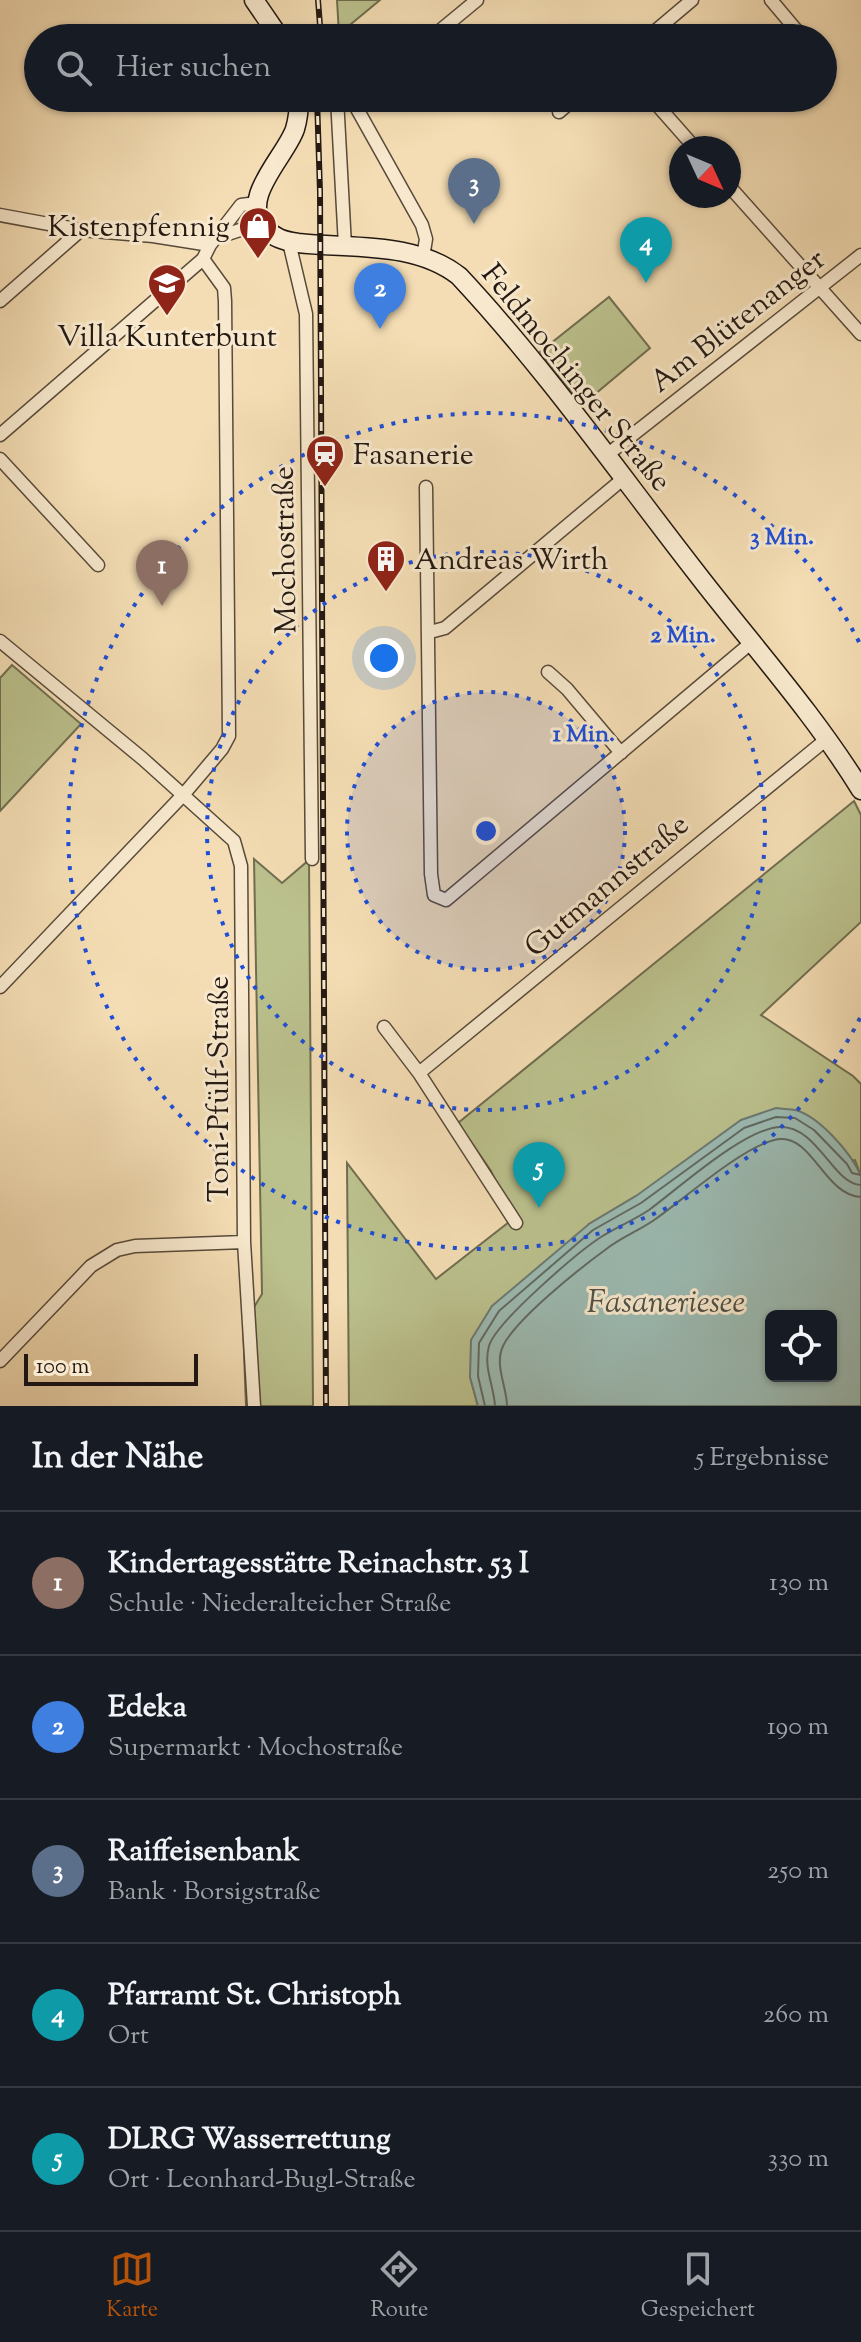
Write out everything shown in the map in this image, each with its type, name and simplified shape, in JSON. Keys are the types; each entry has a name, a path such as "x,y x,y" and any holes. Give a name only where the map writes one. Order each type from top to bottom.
{"main road":[{"path":"254,0 270,24"},
{"path":"289,242 274,236 261,223 257,203 262,185 296,128 298,112"},
{"name":"Feldmochinger Straße","path":"289,242 423,257 440,262 465,282 607,455 828,738 861,790"}],"street":[{"path":"448,24 477,0"},
{"path":"664,24 692,0"},
{"path":"771,0 791,24"},
{"path":"338,112 345,246"},
{"path":"359,112 422,225 426,239 423,257"},
{"path":"663,112 684,136"},
{"path":"741,200 861,334"},
{"path":"0,435 203,259 241,205 257,203"},
{"path":"0,215 81,230 213,242 261,223"},
{"path":"0,301 81,230"},
{"name":"Mochostraße","path":"289,242 306,314 312,859"},
{"name":"Am Blütenanger","path":"607,455 861,255"},
{"path":"0,987 184,794 222,749 229,736 225,301 224,288 203,259"},
{"path":"0,459 98,565"},
{"path":"430,632 445,628 624,478"},
{"path":"426,487 431,874 434,895 446,900 752,642"},
{"name":"Toni-Pfülf-Straße","path":"0,641 184,794 234,841 241,866 244,1242 254,1406"},
{"path":"548,672 567,689 621,753"},
{"name":"Gutmannstraße","path":"419,1073 828,738"},
{"path":"384,1027 419,1073 516,1223"},
{"path":"0,1361 91,1266 109,1254 135,1246 244,1242"}],"green space":[{"path":"337,0 380,0 351,24 338,24"},
{"path":"609,297 650,348 582,405 540,352"},
{"path":"12,665 81,724 0,811 0,678"},
{"path":"854,801 861,815 861,922 761,1015 861,1084 861,1176 855,1160 636,1196 589,1224 470,1377 478,1406 349,1406 347,1163 436,1279 513,1219 491,1171 458,1123"},
{"path":"254,859 282,883 309,860 313,1406 246,1406 243,1325 262,1294"}],"water":[{"name":"Fasaneriesee","path":"776,1108 804,1114 834,1137 861,1176 861,1406 478,1406 470,1377 471,1340 492,1306 589,1224 636,1196 741,1120"}],"railway":[{"path":"318,0 320,24"},
{"path":"317,112 326,1406"}],"place":[{"name":"Raiffeisenbank","path":"474,224"},
{"name":"Kistenpfennig","path":"258,260"},
{"name":"Pfarramt St. Christoph","path":"646,283"},
{"name":"Villa Kunterbunt","path":"167,317"},
{"name":"Edeka","path":"380,329"},
{"name":"Fasanerie","path":"325,488"},
{"name":"Andreas Wirth","path":"386,593"},
{"name":"Kindertagesstätte Reinachstr. 53 I","path":"162,606"},
{"name":"DLRG Wasserrettung","path":"539,1208"}]}
